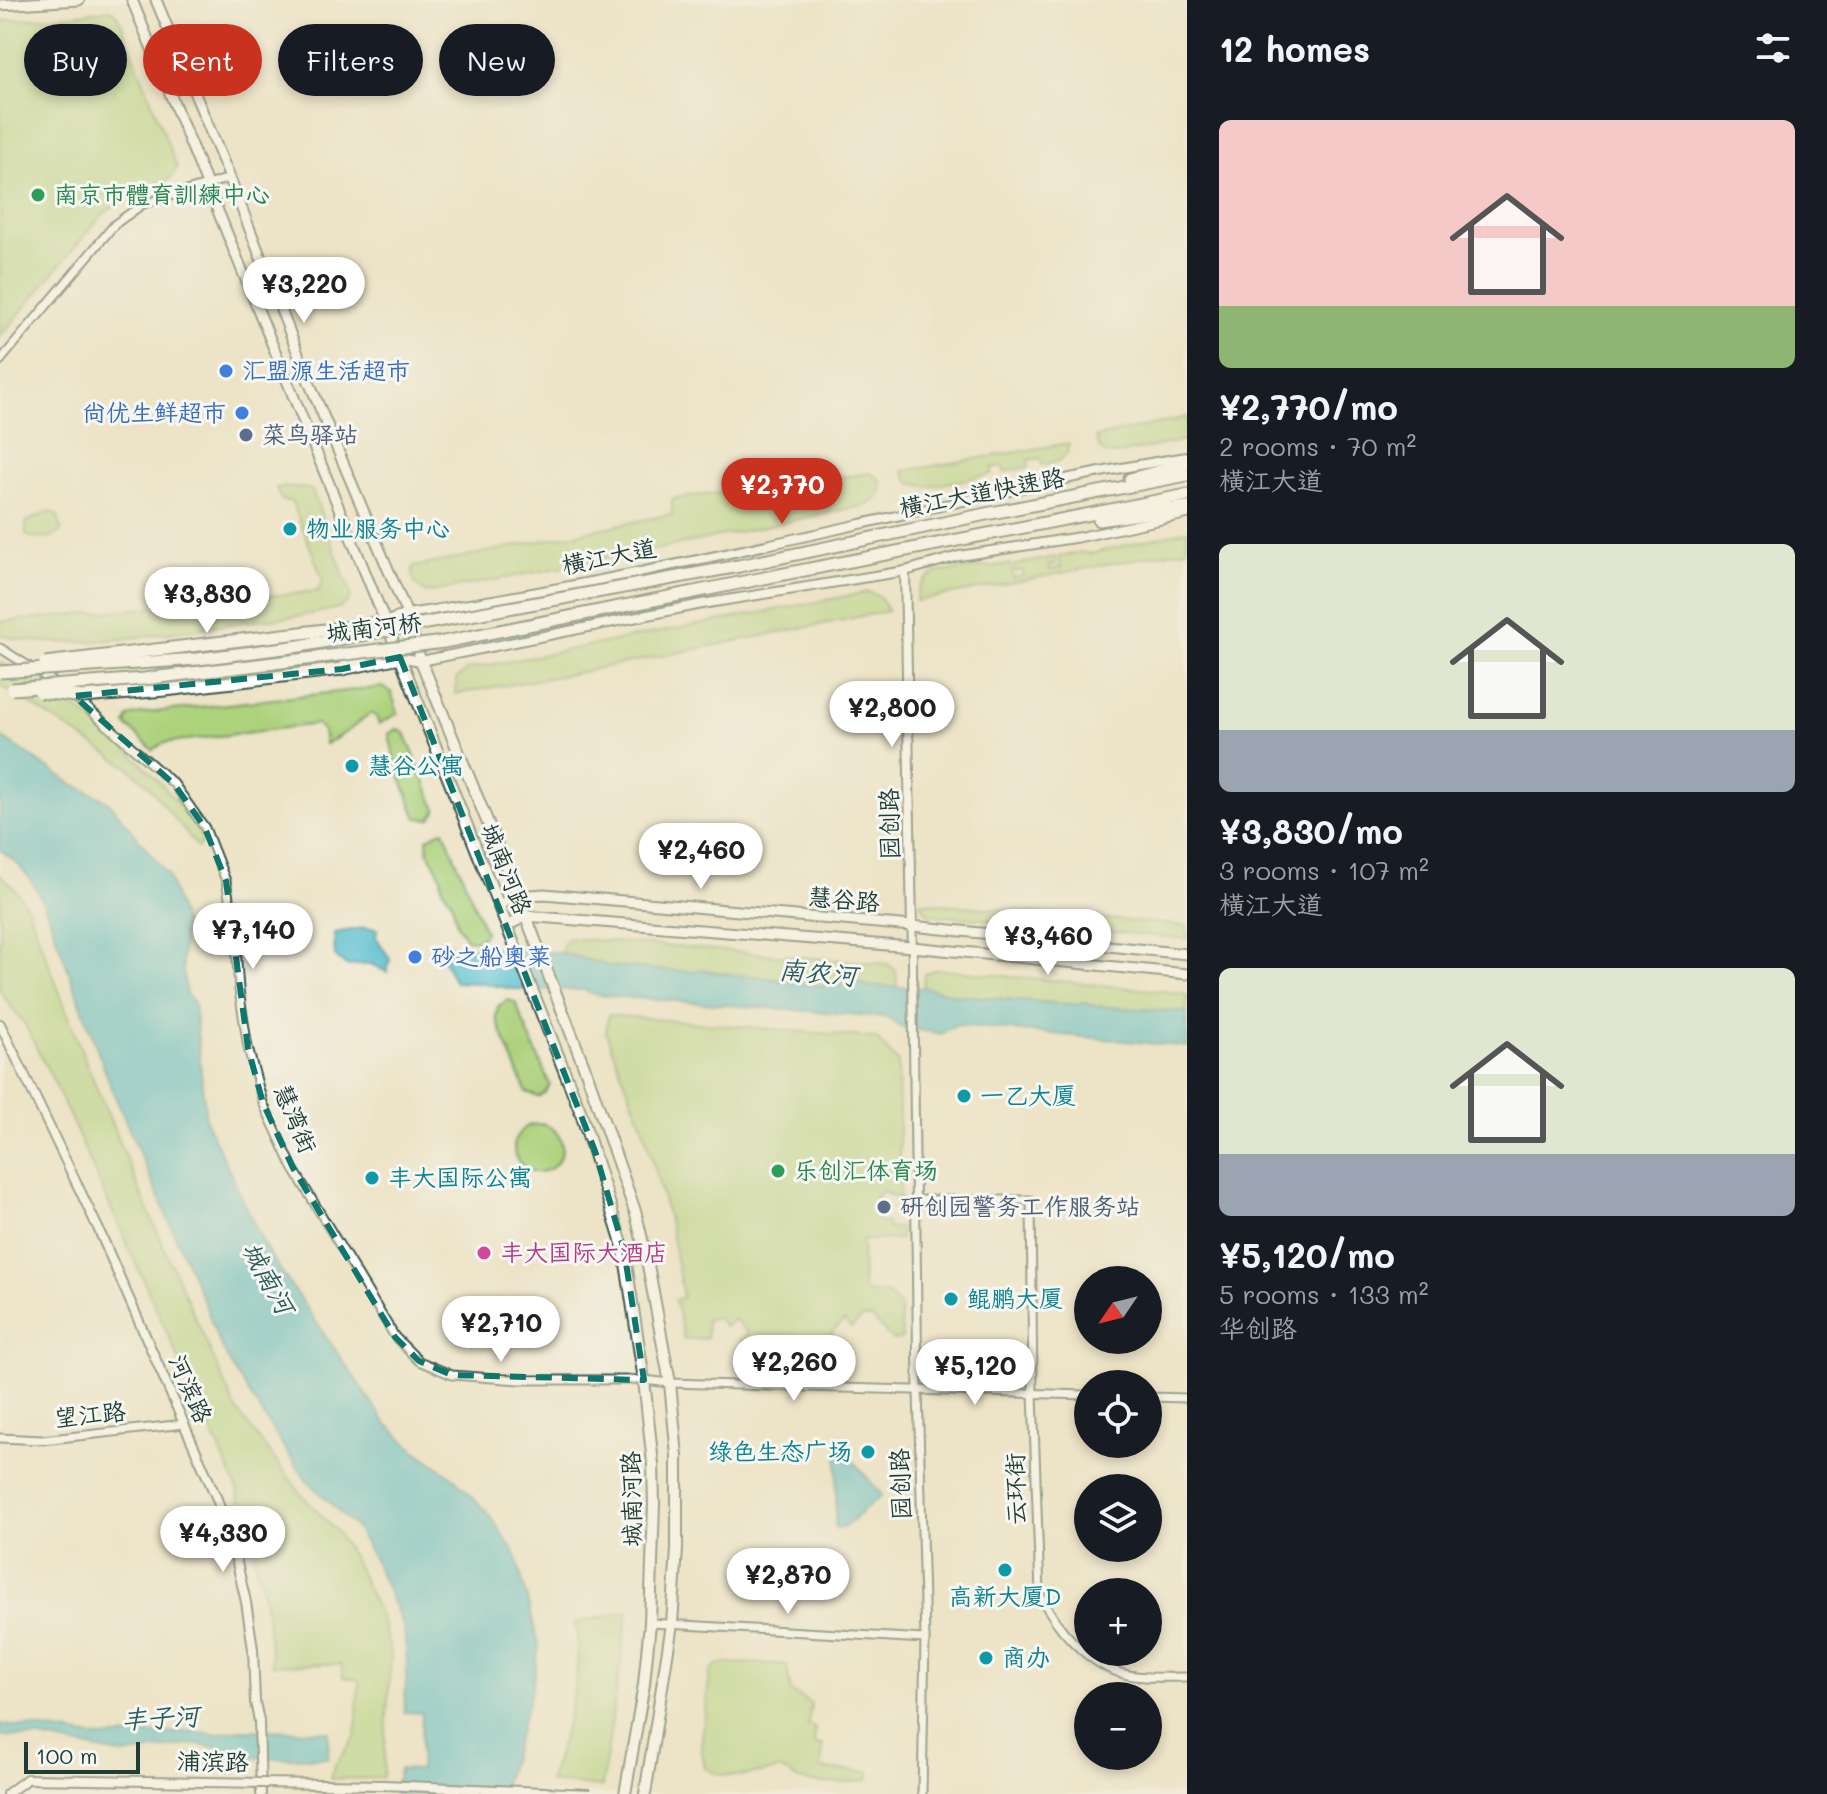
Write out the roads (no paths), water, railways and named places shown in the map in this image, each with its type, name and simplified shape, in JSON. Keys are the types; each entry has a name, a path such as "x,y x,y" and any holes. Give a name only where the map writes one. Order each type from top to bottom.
{"highway":[{"path":"986,514 1187,464"},
{"name":"横江大道快速路","path":"739,566 1187,475"},
{"name":"横江大道快速路","path":"749,581 1187,495"},
{"path":"999,533 1187,507"},
{"name":"城南河桥","path":"0,672 198,659 300,646 739,566"},
{"name":"城南河桥","path":"6,689 144,679 444,642 749,581"},
{"path":"0,672 72,658 169,650 385,622"},
{"path":"6,689 83,697 342,669 400,657"}],"main road":[{"path":"0,5 79,0"},
{"name":"城南河路","path":"132,0 507,926 581,1113 613,1211 629,1279 644,1380 654,1504 650,1623 644,1684 625,1794"},
{"name":"城南河路","path":"156,0 230,178 309,382 407,614 421,661 587,1074 636,1214 670,1383 677,1456 677,1549 672,1624 645,1794"},
{"name":"慧谷路","path":"498,905 518,896 544,894 1187,954"},
{"path":"507,926 526,916"},
{"name":"慧谷路","path":"526,916 912,947 1187,974"}],"street":[{"path":"0,361 115,224 143,204 230,178"},
{"name":"横江大道","path":"33,668 336,634 407,614 694,562 980,495 1187,457"},
{"path":"68,691 179,682 371,657 421,661 702,604 905,571 959,556 1080,537 1187,514"},
{"name":"园创路","path":"905,571 925,1639 922,1794"},
{"name":"慧湾街","path":"0,648 68,691 174,784 205,828 226,881 248,1048 263,1103 293,1168 395,1337 419,1361 452,1375 519,1380 644,1380 1074,1394"},
{"name":"河滨路","path":"0,1024 98,1228 217,1499 233,1546 246,1602 259,1721 261,1794"},
{"name":"云环街","path":"917,1200 1031,1200 1038,1581 1046,1607 1084,1651 1114,1671 1135,1676 1187,1677"},
{"path":"1162,1397 1187,1398"},
{"name":"望江路","path":"0,1438 42,1440 184,1424"},
{"path":"650,1623 925,1639"},
{"name":"浦滨路","path":"7,1794 27,1779 384,1785 590,1794"}],"water":[{"name":"城南河","path":"0,736 71,783 108,801 168,875 184,925 182,962 186,994 194,1002 206,1121 266,1249 385,1422 411,1447 455,1479 488,1513 516,1555 539,1646 532,1689 501,1794 395,1794 399,1769 420,1770 422,1713 404,1712 407,1665 404,1628 356,1528 306,1480 232,1367 217,1338 112,1090 46,909 28,876 0,850"},
{"path":"377,929 376,937 390,959 387,972 371,964 346,966 335,956 334,933"},
{"path":"439,945 563,953 609,966 702,970 812,985 834,986 855,980 868,986 927,988 958,995 1187,1012 1187,1047 956,1025 941,1034 900,1027 886,1017 595,995 585,990 513,989 455,982 442,958"},
{"path":"838,1443 882,1495 843,1528 835,1528"},
{"path":"0,1725 101,1738 194,1731 214,1734 239,1730 329,1731 328,1758 246,1758 221,1748 195,1744 124,1755 40,1738 0,1736"}],"place":[{"name":"南京市體育訓練中心","path":"38,195"},
{"name":"汇盟源生活超市","path":"226,371"},
{"name":"尚优生鲜超市","path":"242,413"},
{"name":"菜鸟驿站","path":"246,435"},
{"name":"物业服务中心","path":"290,529"},
{"name":"慧谷公寓","path":"352,766"},
{"name":"砂之船奥莱","path":"415,957"},
{"name":"一乙大厦","path":"964,1096"},
{"name":"乐创汇体育场","path":"778,1171"},
{"name":"丰大国际公寓","path":"372,1178"},
{"name":"研创园警务工作服务站","path":"884,1207"},
{"name":"丰大国际大酒店","path":"484,1253"},
{"name":"鲲鹏大厦","path":"951,1299"},
{"name":"绿色生态广场","path":"868,1452"},
{"name":"高新大厦D","path":"1005,1570"},
{"name":"商办","path":"986,1658"}],"water label":[{"name":"南农河","path":"818,973"},
{"name":"丰子河","path":"160,1718"}]}
